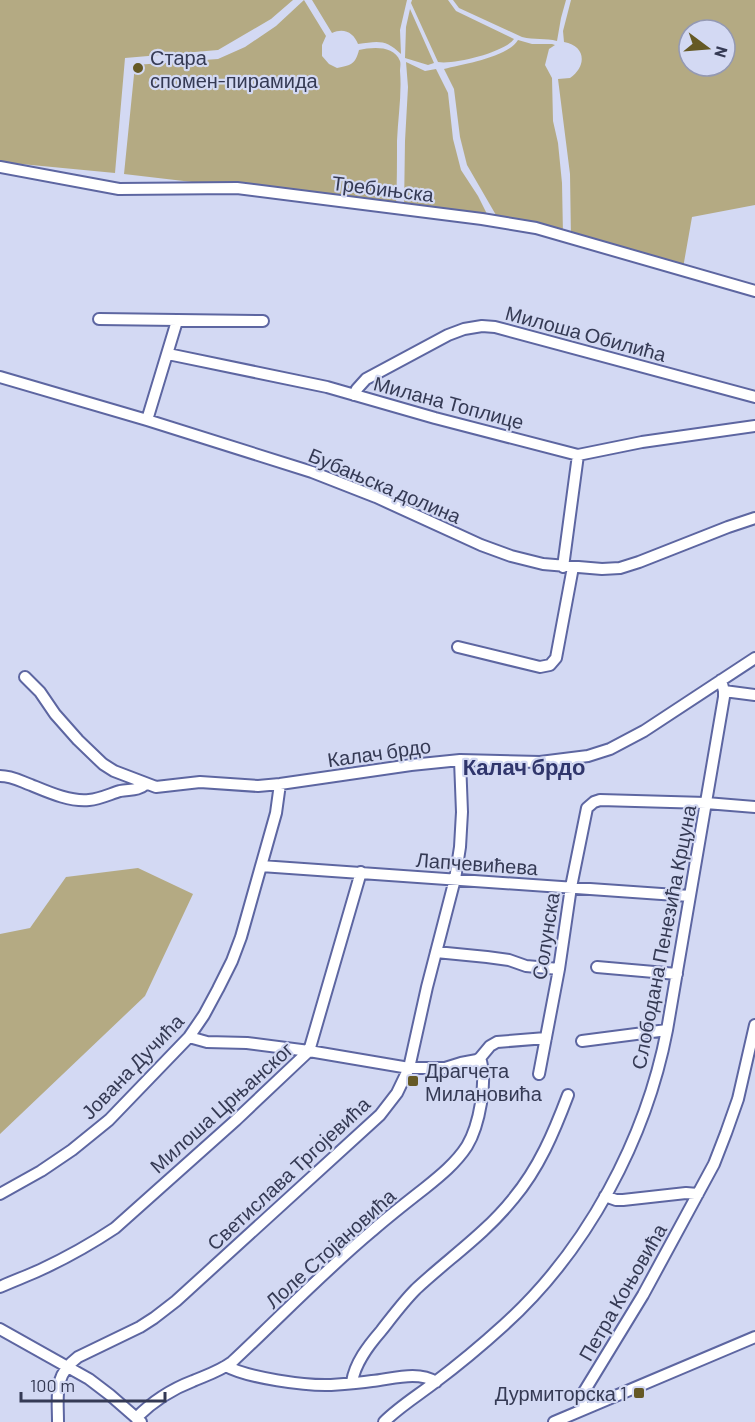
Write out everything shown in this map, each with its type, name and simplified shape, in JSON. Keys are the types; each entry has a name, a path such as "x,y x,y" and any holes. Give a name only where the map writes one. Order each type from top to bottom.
{"street":[{"name":"Требињска","path":"0,167 119,189 237,188 489,220 536,228 755,291"},
{"path":"99,319 263,321"},
{"path":"147,420 177,321"},
{"name":"Милоша Обилића","path":"354,395 366,379 409,355 464,329 482,326 495,327 755,397"},
{"name":"Милана Топлице","path":"168,354 304,382 578,455 653,440 755,426"},
{"name":"Бубањска долина","path":"0,377 312,472 376,497 481,545 511,556 568,567 602,569 620,567 755,518"},
{"path":"458,647 540,667 550,665 556,658 568,567 578,455"},
{"name":"Калач брдо","path":"26,677 87,749 114,771 146,784 162,787 200,782 258,786 460,760 540,762 588,756 623,743 723,685 755,658"},
{"path":"723,685 755,695"},
{"name":"Слободана Пенезића Крцуна","path":"384,1422 506,1323 542,1285 568,1254 605,1196 624,1160 641,1121 658,1070 667,1030 706,802 723,685"},
{"name":"Светислава Тргојевића","path":"67,1366 78,1357 140,1327 176,1301 380,1115 397,1093 409,1068 455,879 462,812 460,760"},
{"path":"0,776 13,777 47,791 84,800 123,790 141,789 146,784"},
{"name":"Јована Дучића","path":"0,1194 72,1150 109,1120 189,1037 204,1015 232,961 241,938 276,813 280,784"},
{"name":"Солунска","path":"539,1074 585,813 590,805 600,800 706,802"},
{"path":"706,802 755,807"},
{"name":"Лапчевићева","path":"261,866 690,896"},
{"name":"Милоша Црњанског","path":"0,1287 70,1255 115,1228 309,1051 361,872"},
{"path":"436,952 487,957 526,966 559,969"},
{"path":"597,967 677,974"},
{"name":"Петра Коњовића","path":"584,1409 582,1395 643,1295 714,1164 732,1117 755,1025"},
{"path":"582,1041 667,1030"},
{"path":"189,1037 207,1042 247,1043 309,1051 409,1068 445,1068 480,1058 490,1046 497,1042 546,1038"},
{"name":"Лоле Стојановића","path":"138,1420 152,1404 166,1394 226,1366 370,1232 444,1172 462,1154 472,1135 479,1108 483,1078 480,1058"},
{"path":"352,1383 356,1369 368,1347 415,1290 489,1227 527,1182 550,1142 568,1095"},
{"name":"Петра Коњовића","path":"605,1196 623,1200 698,1194"},
{"path":"0,1329 98,1385 138,1420"},
{"path":"559,1421 755,1337"},
{"path":"58,1422 59,1381 67,1366"},
{"path":"226,1366 241,1372 304,1384 352,1383 415,1376 429,1378 436,1382"}],"shaded area":[{"path":"0,0 293,0 271,19 218,50 125,58 115,173 0,162"},
{"path":"304,0 326,36 322,45 322,56 329,64 337,68 349,65 356,59 359,50 370,48 382,48 393,52 400,61 396,206 124,174 135,65 218,59 245,47 276,26"},
{"path":"312,0 407,0 400,30 401,54 386,43 358,44 348,32 332,33"},
{"path":"412,0 448,0 456,11 514,39 490,53 455,62 438,62 411,3"},
{"path":"453,0 566,0 557,41 522,37 459,8"},
{"path":"571,0 755,0 755,205 692,217 683,268 571,239 570,174 558,79 570,78 576,73 582,57 577,48 564,42 563,31"},
{"path":"410,9 434,63 428,65 405,58 406,27"},
{"path":"518,40 532,44 555,45 549,49 545,65 552,78 553,121 562,183 563,235 500,222 467,165 460,137 454,89 444,69 495,55 513,46"},
{"path":"406,62 425,71 436,69 448,93 453,139 461,170 490,220 404,208 408,87"},
{"path":"138,868 193,894 145,996 0,1134 0,934 30,928 66,877"}],"place":[{"name":"Стара спомен-пирамида","path":"138,68"},
{"name":"Драгчета Милановића","path":"413,1081"},
{"name":"Дурмиторска 1","path":"639,1393"}],"district":[{"name":"Калач брдо","path":"524,766"}]}
